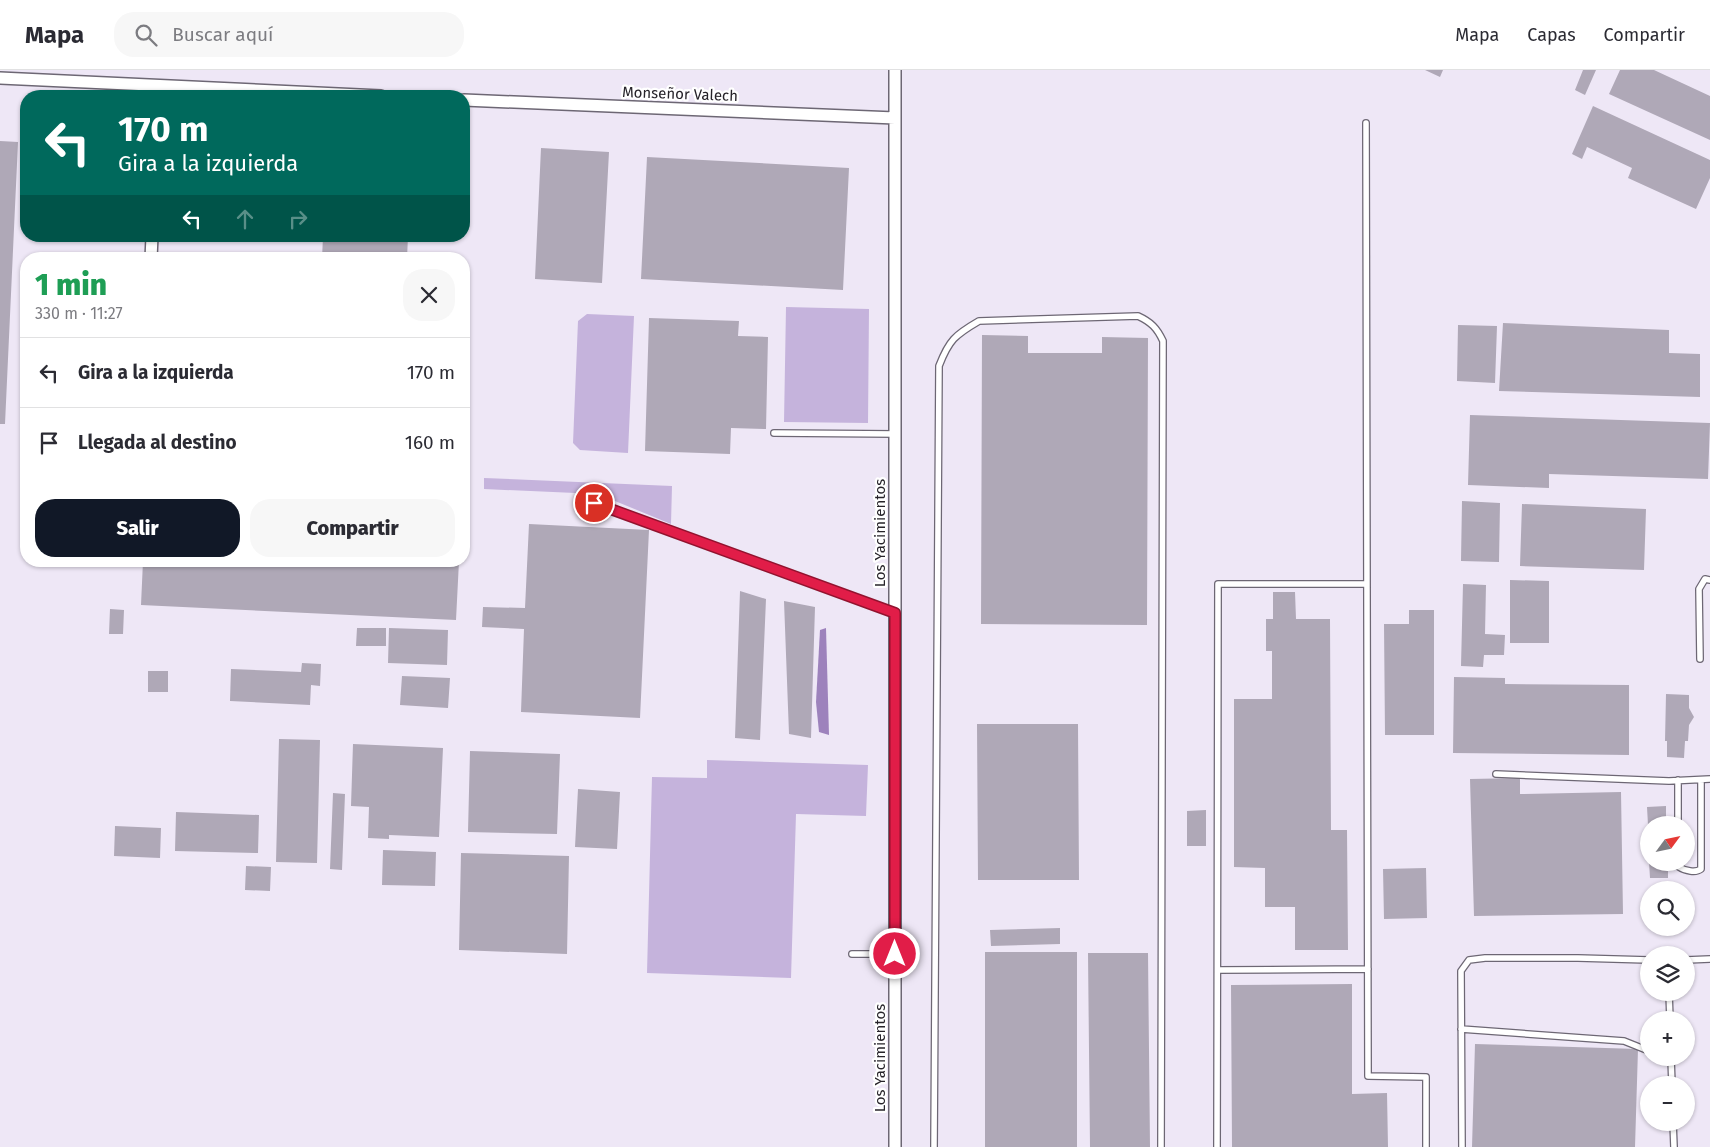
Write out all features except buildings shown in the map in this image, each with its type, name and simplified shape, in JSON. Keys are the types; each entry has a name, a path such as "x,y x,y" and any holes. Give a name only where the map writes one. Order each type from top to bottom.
{"street":[{"name":"Los Yacimientos","path":"895,70 895,1147"},
{"path":"0,78 136,90"},
{"name":"Monseñor Valech","path":"470,100 895,118"}],"lane":[{"path":"1366,123 1368,1076 1426,1077 1426,1147"},
{"path":"934,1147 939,366 948,344 962,331 979,321 1138,316 1157,328 1163,341 1161,1147"},
{"path":"774,433 896,434"},
{"path":"594,503 895,613"},
{"path":"1700,659 1698,588 1705,579 1710,580"},
{"path":"1217,1147 1218,584 1367,584"},
{"path":"1496,774 1710,780"},
{"path":"1678,780 1678,816"},
{"path":"1695,871 1702,868 1701,780"},
{"path":"852,954 895,954"},
{"path":"1462,1147 1461,971 1469,960 1484,958 1640,960"},
{"path":"1695,960 1710,959"},
{"path":"1218,970 1368,969"},
{"path":"1461,1029 1624,1041 1640,1047"},
{"path":"1673,1131 1674,1147"}],"shaded area":[{"path":"786,307 869,309 868,423 784,422"},
{"path":"587,314 634,316 628,453 580,450 573,443 578,321"},
{"path":"484,478 672,486 671,524 598,494 484,489"},
{"path":"826,628 829,735 819,732 816,702 820,630"},
{"path":"707,760 868,765 866,816 796,814 791,978 647,973 652,777 707,778"}],"route":[{"path":"594,503 895,613 895,954"}]}
